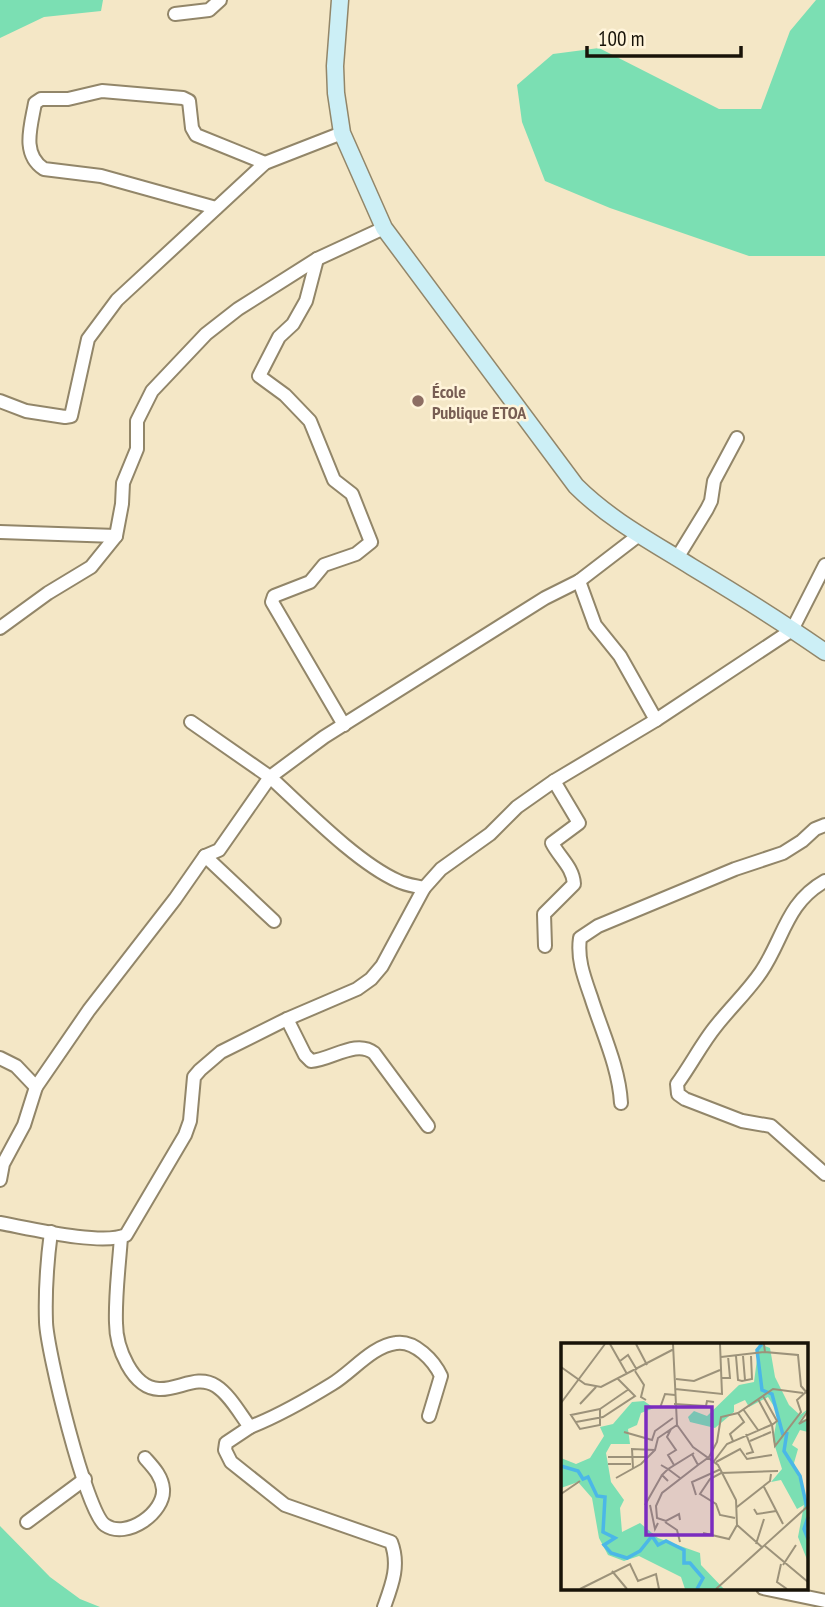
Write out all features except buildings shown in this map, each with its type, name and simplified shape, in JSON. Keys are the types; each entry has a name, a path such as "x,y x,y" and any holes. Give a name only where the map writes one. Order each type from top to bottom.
{"street":[{"path":"175,15 209,10 220,0"},
{"path":"340,0 335,93 342,133 384,228 576,486 604,512 825,652"},
{"path":"216,208 101,176 44,169 31,154 29,139 35,103 41,99 68,99 102,91 183,98 189,101 192,128 196,135 265,163"},
{"path":"0,401 26,411 71,416 88,338 117,300 265,163 342,133"},
{"path":"2,624 91,567 116,536 123,483 137,449 137,421 152,391 206,334 238,309 317,259 384,228"},
{"path":"317,259 306,301 293,324 279,337 258,376 285,395 310,421 334,480 352,494 371,542 356,554 324,565 310,582 274,597 272,602 344,725"},
{"path":"677,558 711,501 714,481 737,439"},
{"path":"0,532 116,536"},
{"path":"0,1180 3,1164 24,1125 36,1087 89,1010 205,856 219,850 270,777 344,725 545,598 579,581 639,535"},
{"path":"0,1223 80,1236 126,1235 185,1135 190,1121 194,1077 221,1052 356,989 371,979 382,966 424,888 442,869 490,834 517,807 554,780 656,720 792,630 825,565"},
{"path":"579,581 595,625 620,656 656,720"},
{"path":"191,722 270,777 348,847 382,873 400,882 424,888"},
{"path":"545,946 544,914 574,884 565,861 552,843 579,823 554,780"},
{"path":"621,1103 620,1083 583,975 578,952 580,938 598,926 735,869 783,853 825,825"},
{"path":"205,856 274,921"},
{"path":"825,881 802,897 790,912 764,969 744,996 715,1027 677,1084 678,1094 685,1099 742,1121 771,1126 825,1174"},
{"path":"287,1020 312,1061 356,1048 368,1048 428,1126"},
{"path":"0,1058 16,1066 36,1087"},
{"path":"51,1232 47,1269 47,1338 67,1425 99,1519 107,1526 116,1529 131,1527 150,1516 162,1502 163,1487 145,1458"},
{"path":"121,1237 116,1326 120,1346 131,1371 141,1384 151,1389 204,1381 216,1386 250,1427"},
{"path":"384,1607 396,1569 396,1554 391,1542 285,1505 231,1462 225,1450 226,1443 250,1427 332,1384 365,1359 394,1343 408,1343 437,1367 442,1376 429,1416"},
{"path":"27,1522 85,1479"},
{"path":"773,1590 825,1601"}],"green space":[{"path":"0,0 103,0 101,11 44,17 0,38"},
{"path":"816,0 825,0 825,256 749,256 610,208 545,181 522,122 517,85 553,54 599,48 719,109 761,109 790,31"},
{"path":"0,1526 50,1577 80,1599 100,1607 0,1607"}],"place":[{"name":"École Publique ETOA","path":"418,401"}]}
